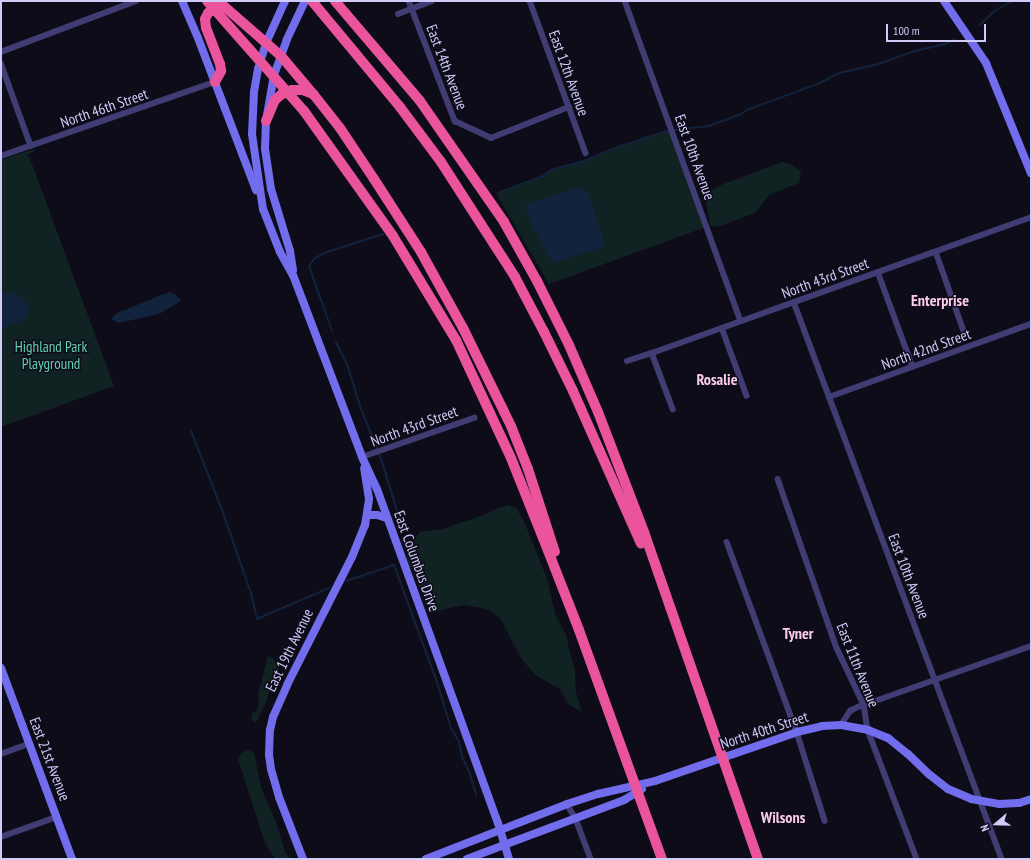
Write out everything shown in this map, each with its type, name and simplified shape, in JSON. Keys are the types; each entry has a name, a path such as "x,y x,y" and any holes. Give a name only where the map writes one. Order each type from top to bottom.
{"highway":[{"path":"207,1 304,111 393,236 456,340 511,458 579,630"},
{"path":"218,1 235,14 281,56 340,128 421,252 489,379 511,426 528,469 579,630 662,859"},
{"path":"312,1 400,107 441,162 515,277 544,332 572,391 671,612"},
{"path":"319,1 325,18"},
{"path":"337,3 420,101 504,222 537,280 569,344 598,412 644,532 758,859"},
{"path":"215,82 221,71 220,64 206,28 205,19 208,13 215,9 225,10 235,14"},
{"path":"266,121 275,100 282,94 292,90 303,90 314,95"}],"main road":[{"path":"182,1 215,82 263,209"},
{"name":"East Columbus Drive","path":"285,1 266,43 258,69 252,111 253,150 263,209 280,252 293,275 362,457 377,489 386,518 509,859"},
{"name":"East Columbus Drive","path":"293,275 290,252 271,189 265,149 266,121 269,96 281,56 305,1"},
{"path":"944,1 986,63 1031,173"},
{"name":"East 19th Avenue","path":"303,859 279,797 271,769 269,755 270,730 278,705 352,558 368,515 368,486 362,457"},
{"path":"368,515 377,515 386,518"},
{"name":"East 21st Avenue","path":"1,670 72,859"},
{"name":"North 40th Street","path":"426,859 567,804 598,794 655,781 797,732 822,726 841,725 868,730 888,738 948,790 982,802 1012,803 1031,799"},
{"name":"North 40th Street","path":"467,859 624,800 655,781"}],"street":[{"path":"1,52 136,1"},
{"name":"East 14th Avenue","path":"410,1 455,121 491,138 569,107"},
{"path":"398,14 432,1"},
{"name":"East 12th Avenue","path":"530,1 586,153"},
{"name":"East 10th Avenue","path":"625,1 741,321"},
{"path":"1,63 32,146"},
{"name":"North 46th Street","path":"1,156 215,82"},
{"name":"North 43rd Street","path":"627,361 1031,217"},
{"path":"936,252 964,331"},
{"path":"878,272 913,367"},
{"name":"East 10th Avenue","path":"794,302 982,802 1002,859"},
{"name":"North 42nd Street","path":"829,397 1031,324"},
{"path":"722,328 747,396"},
{"path":"652,353 673,409"},
{"name":"North 43rd Street","path":"362,457 474,418"},
{"name":"East 11th Avenue","path":"778,479 837,648 864,705 868,730 917,859"},
{"path":"727,542 797,732 825,821"},
{"path":"841,725 850,711 864,705 1031,646"},
{"path":"1,754 29,744"},
{"path":"567,804 576,819 591,859"},
{"path":"1,837 57,817"}],"green space":[{"path":"670,130 706,227 549,284 496,193 543,176 553,169 584,161 615,148"},
{"name":"Highland Park Playground","path":"34,149 35,151 28,154 26,157 29,156 114,386 1,427 1,160"},
{"path":"782,162 791,164 801,172 799,183 769,195 755,213 717,227 710,225 706,201 713,189"},
{"path":"508,505 516,508 524,521 548,581 555,614 566,635 575,672 576,692 582,712 568,704 560,689 535,675 521,658 500,618 487,609 464,605 437,611 426,605 414,572 407,561 409,543 420,532 442,529"},
{"path":"268,656 273,658 279,666 266,702 256,723 252,720 252,714 257,710 259,702 258,695"},
{"path":"248,750 254,753 261,787 276,822 285,852 291,859 275,859 265,843 238,759 241,753"}],"water":[{"path":"575,189 584,189 590,197 603,238 603,247 553,263 536,233 526,211 525,205"},
{"path":"1,292 13,293 22,297 28,305 29,311 23,320 1,329"},
{"path":"169,292 175,294 181,301 159,314 119,323 111,319 117,313"}],"waterway":[{"path":"980,25 993,12 1012,1"},
{"path":"500,192 543,176 553,169 584,161 615,148 666,131 709,126 739,115 749,109 820,83 839,73 875,65 915,51 945,44 955,39"},
{"path":"332,331 309,266 315,258 327,252 383,234"},
{"path":"336,342 348,367 360,406 383,465 402,527"},
{"path":"191,431 221,507 251,593 257,619 329,588"},
{"path":"346,581 394,565 437,682 451,728 459,742 462,756 470,774 476,795"}],"district":[{"name":"Enterprise","path":"940,300"},
{"name":"Rosalie","path":"717,379"},
{"name":"Tyner","path":"798,633"},
{"name":"Wilsons","path":"783,817"}]}
